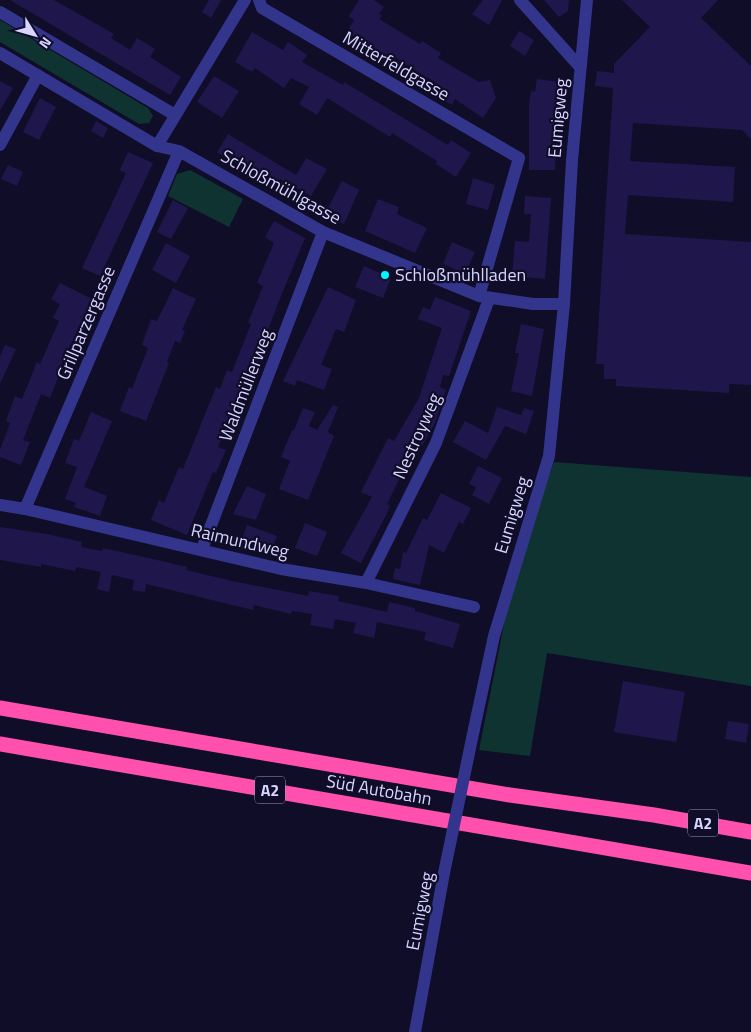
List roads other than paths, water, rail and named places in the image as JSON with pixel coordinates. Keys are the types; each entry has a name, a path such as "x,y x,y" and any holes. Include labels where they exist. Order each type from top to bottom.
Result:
{"highway":[{"name":"Süd Autobahn","path":"0,708 510,795 654,815 751,832"},
{"name":"Süd Autobahn","path":"0,744 751,872"}],"street":[{"path":"157,146 245,0"},
{"name":"Mitterfeldgasse","path":"259,0 262,8 519,158"},
{"path":"520,0 580,67"},
{"name":"Eumigweg","path":"415,1032 444,872 494,636 549,456 564,304 580,67 587,0"},
{"path":"0,12 175,115"},
{"name":"Schloßmühlgasse","path":"0,53 157,146 179,151 323,232 484,297 533,304 564,304"},
{"path":"0,145 38,75"},
{"name":"Grillparzergasse","path":"25,509 179,151"},
{"name":"Nestroyweg","path":"366,583 436,443 484,297 519,158"},
{"name":"Waldmüllerweg","path":"202,549 323,232"},
{"name":"Raimundweg","path":"0,505 25,509 124,534 202,549 282,569 366,583 474,607"}],"place":[{"name":"Schloßmühlladen","path":"385,275"}]}
